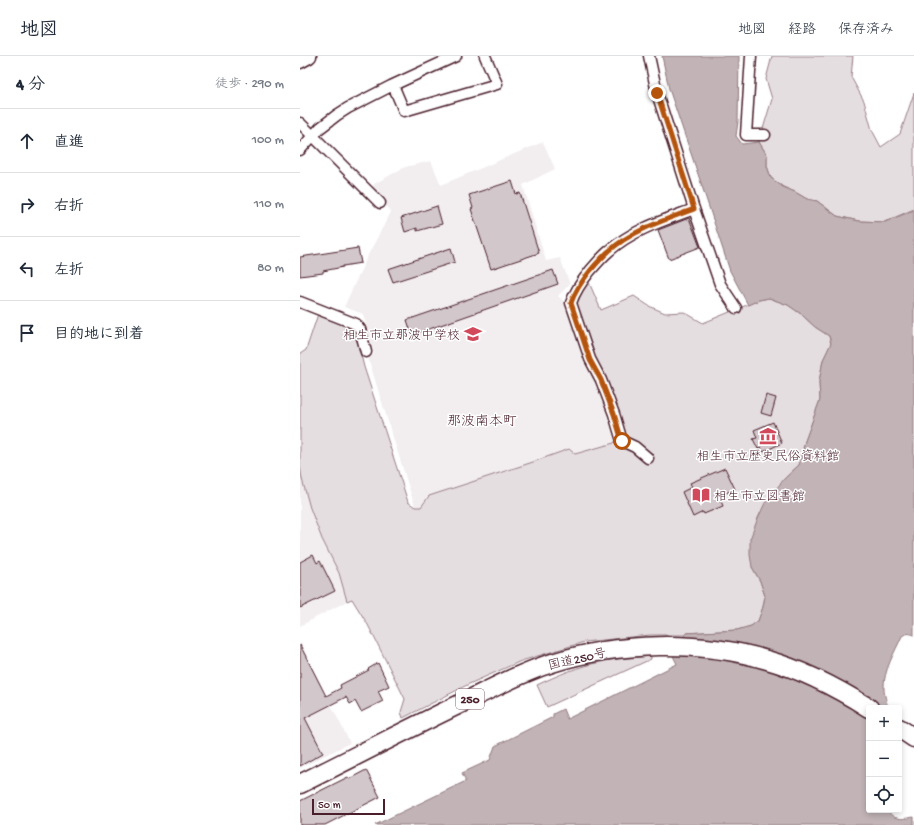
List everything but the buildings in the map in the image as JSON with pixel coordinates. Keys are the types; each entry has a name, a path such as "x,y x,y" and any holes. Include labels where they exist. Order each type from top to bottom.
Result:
{"highway":[{"name":"国道250号","path":"300,784 354,758 452,707 531,670 591,653 610,650 651,646 676,646 720,650 766,659 816,678 866,706"}],"street":[{"path":"300,61 309,56"},
{"path":"300,150 328,121 348,108 393,85 456,56"},
{"path":"393,85 404,111 497,84 485,56"},
{"path":"649,56 657,93 694,209 720,284 736,308"},
{"path":"751,56 746,135 765,135"},
{"path":"300,123 380,203"},
{"path":"648,458 635,447 622,441 614,414 601,380 590,360 571,303 574,293 586,276 608,251 633,234 694,209"},
{"path":"300,302 356,324 360,328 366,352"}],"shaded area":[{"path":"662,56 739,56 738,122 736,136 742,144 759,142 767,155 767,166 771,178 783,187 807,199 817,201 837,216 859,221 885,222 914,210 914,635 905,634 902,636 887,669 884,689 887,705 866,705 866,813 889,813 896,818 914,817 914,825 375,825 466,781 462,773 490,760 495,746 553,717 553,714 563,709 567,719 677,664 673,656 686,633 737,630 751,626 758,621 765,596 760,581 752,567 750,539 765,503 784,479 799,465 805,441 820,400 819,382 823,360 831,343 829,336 815,327 801,314 788,305 769,298 759,300 748,305 730,271 669,89"},
{"path":"772,56 853,56 851,77 864,101 872,130 881,147 900,134 914,93 914,209 884,222 859,221 837,216 817,201 807,199 783,187 771,178 767,166 767,155 759,142 772,99 766,79"},
{"name":"相生市立那波中学校","path":"543,142 555,169 523,185 546,261 560,258 570,284 558,296 566,303 605,396 614,425 614,443 575,454 569,449 429,496 421,507 415,507 368,358 374,354 363,314 344,307 368,255 391,212 372,190 374,184 405,167 431,161 441,185"},
{"path":"588,280 601,310 634,296 649,306 665,313 684,312 703,323 759,300 769,298 788,305 801,314 815,327 829,336 831,344 823,360 819,382 820,400 805,441 799,465 784,479 752,567 760,581 765,596 758,621 751,626 737,630 686,633 685,635 650,635 584,642 521,661 469,684 403,718 401,712 405,699 368,625 352,599 347,601 339,573 322,539 310,508 302,479 300,465 300,354 306,350 318,314 350,328 358,343 364,367 408,502 415,507 421,507 429,496 569,449 575,454 614,443 623,430 592,352 576,304 579,292"},
{"path":"300,465 302,479 322,539 339,573 347,601 300,626"},
{"path":"300,642 350,743 300,768"},
{"path":"651,656 651,659 547,707 537,685 569,671 585,666 614,660"}],"place":[{"name":"相生市立那波中学校","path":"473,334"},
{"name":"相生市立歴史民俗資料館","path":"768,436"},
{"name":"相生市立図書館","path":"701,495"}],"district":[{"name":"那波南本町","path":"482,420"}],"route":[{"path":"622,441 614,414 601,380 590,360 571,303 574,293 586,276 608,251 633,234 694,209 657,93"}]}
